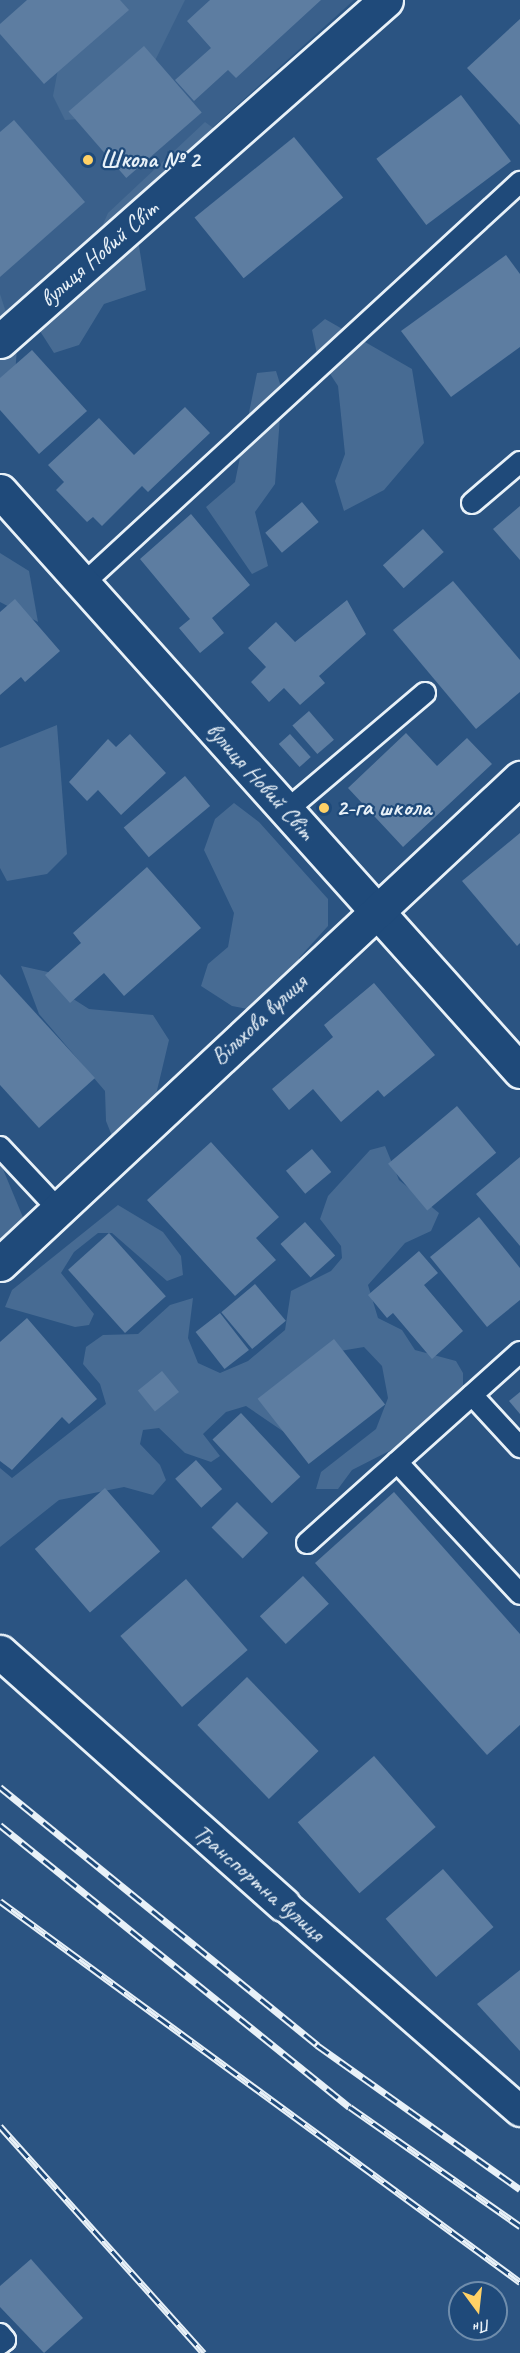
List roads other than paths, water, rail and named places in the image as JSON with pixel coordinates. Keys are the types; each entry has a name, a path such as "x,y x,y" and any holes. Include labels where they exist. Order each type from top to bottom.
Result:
{"street":[{"name":"вулиця Новий Світ","path":"0,341 386,0"},
{"name":"вулиця Новий Світ","path":"0,491 520,1071"},
{"name":"Вільхова вулиця","path":"0,1264 520,778"},
{"name":"Транспортна вулиця","path":"0,1652 520,2111"}],"lane":[{"path":"83,584 520,182"},
{"path":"472,503 520,462"},
{"path":"287,810 425,693"},
{"path":"0,1146 58,1209"},
{"path":"307,1543 520,1352"},
{"path":"472,1395 520,1447"},
{"path":"397,1462 520,1594"},
{"path":"0,2334 5,2340 0,2344"}],"railway":[{"path":"0,1787 317,2045 520,2189"},
{"path":"0,1825 350,2107 520,2226"},
{"path":"0,1901 520,2282"},
{"path":"0,2126 204,2353"}],"place":[{"name":"Школа № 2","path":"88,160"},
{"name":"2-га школа","path":"324,808"}]}
